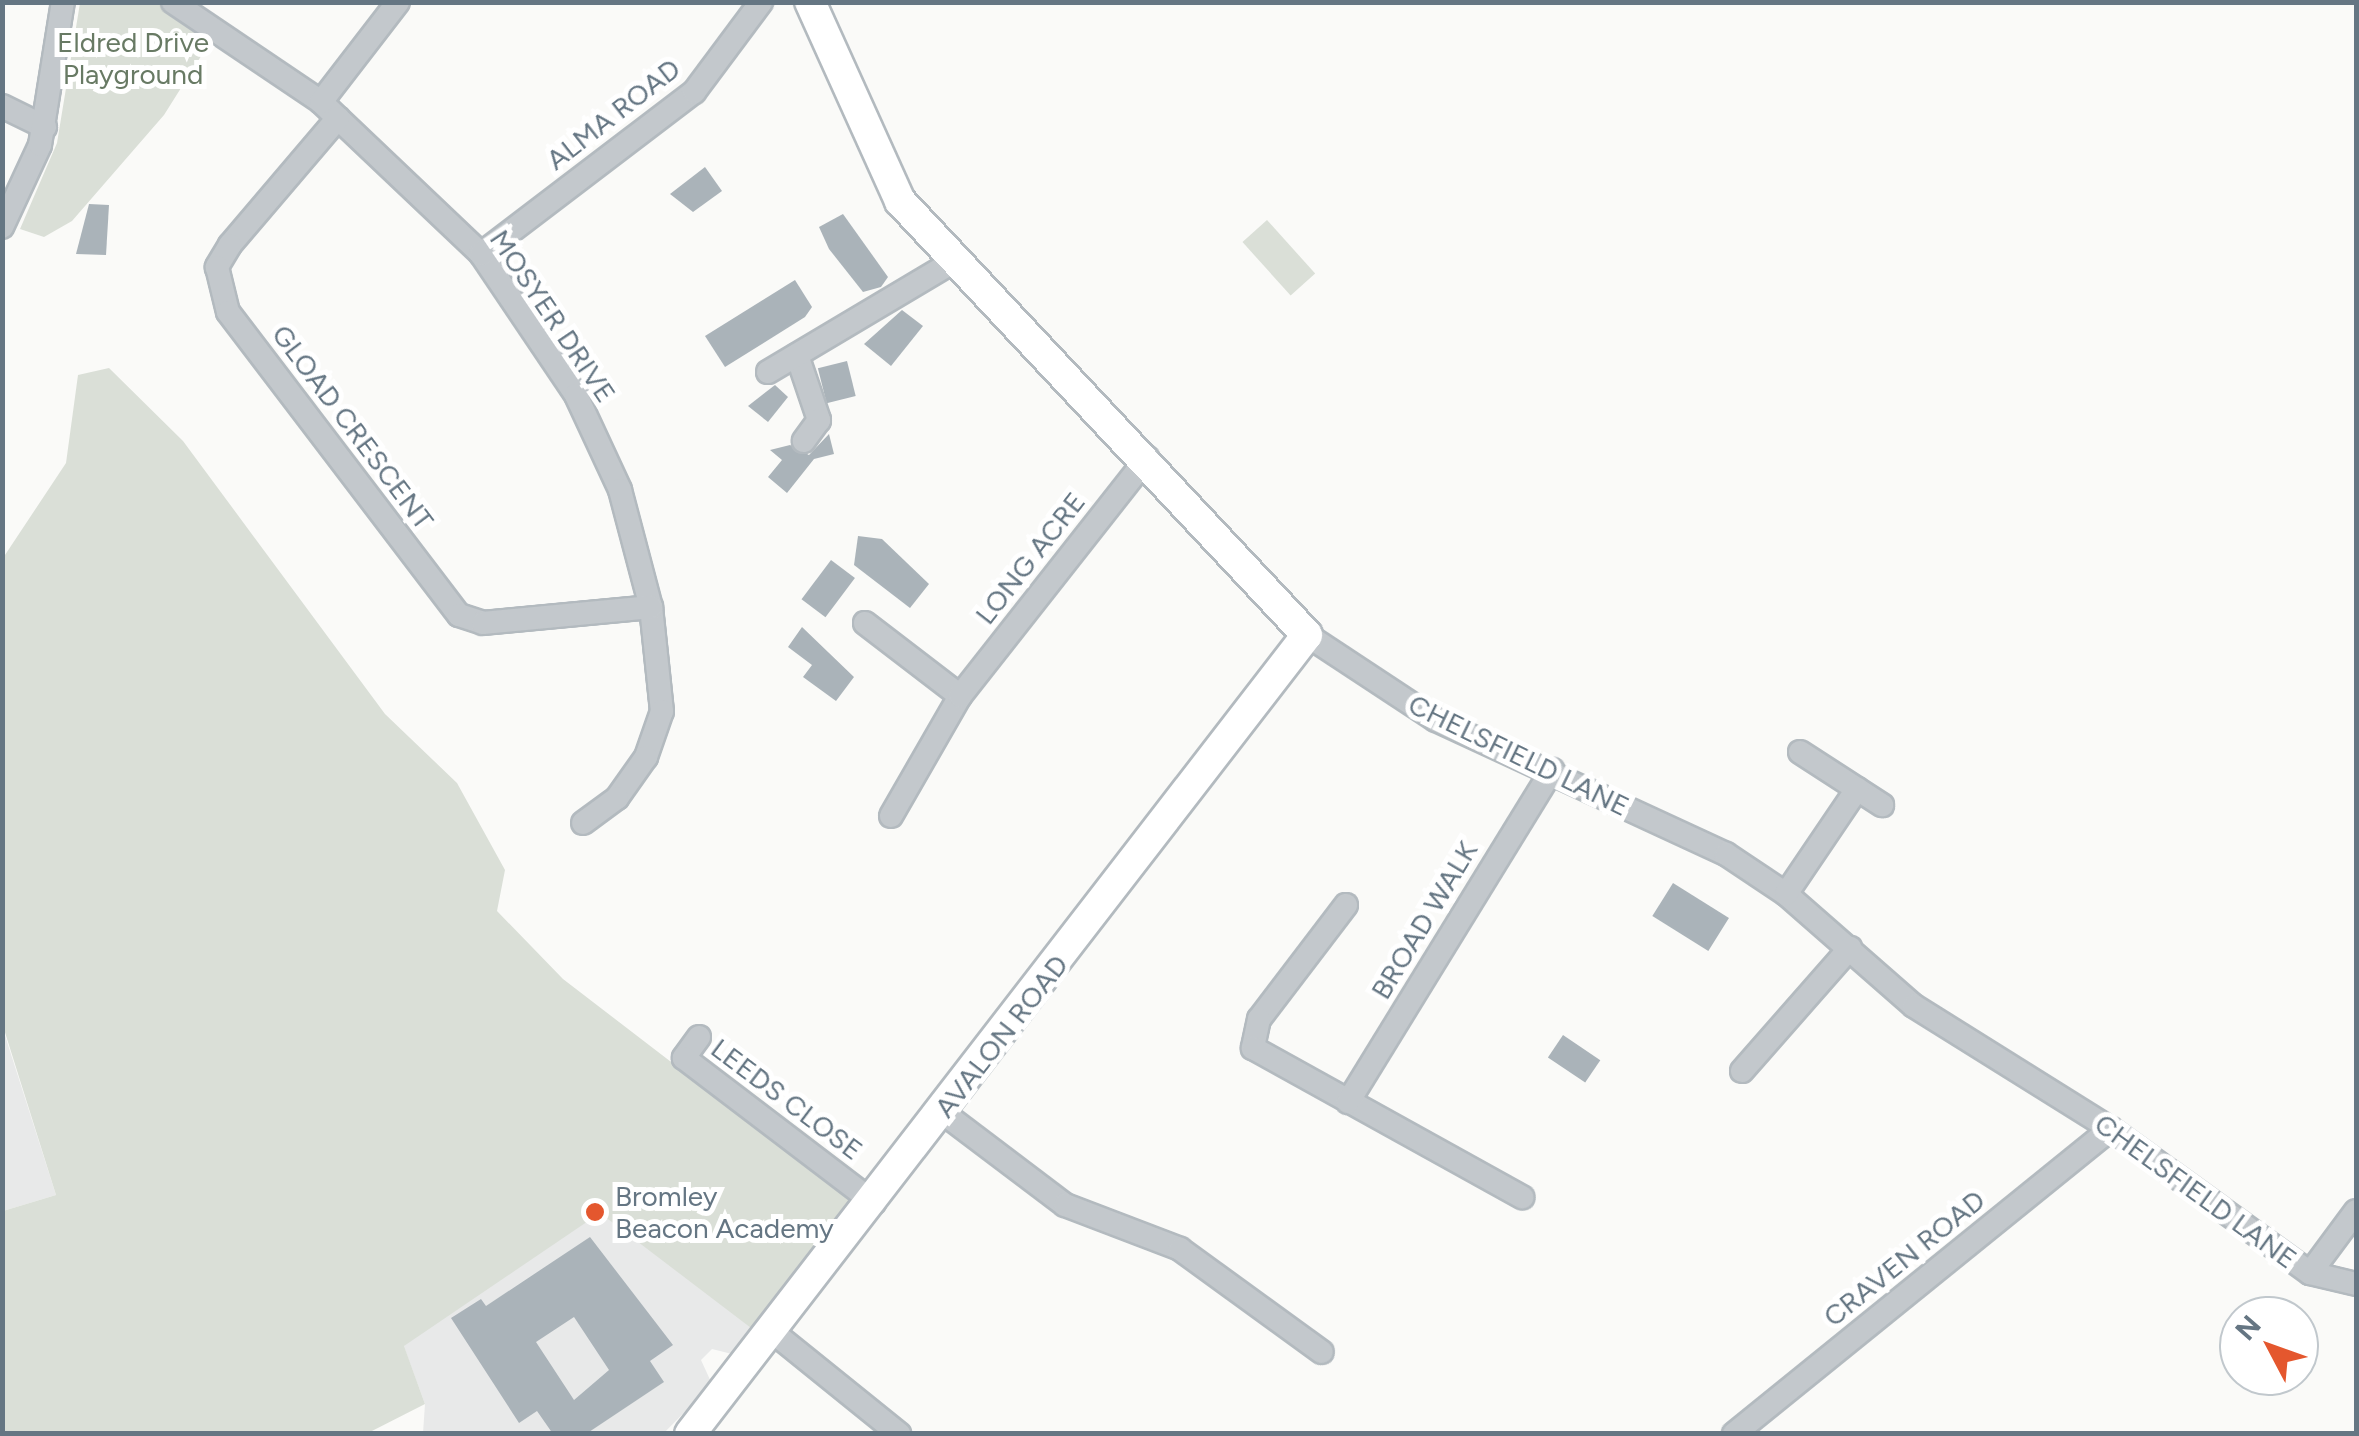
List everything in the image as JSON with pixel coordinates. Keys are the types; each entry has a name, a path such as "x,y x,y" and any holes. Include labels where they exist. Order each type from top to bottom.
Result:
{"street":[{"path":"2,226 45,127 63,2"},
{"name":"GLOAD CRESCENT","path":"398,2 330,110 224,256 217,293 459,615 484,623 651,608"},
{"name":"ALMA ROAD","path":"481,254 694,92 761,2"},
{"name":"CHELSFIELD LANE","path":"810,2 892,186 951,263 1147,458 1308,635 1436,720 1552,770 1786,894 1914,1006 2112,1129 2310,1273 2356,1284"},
{"name":"MOSYER DRIVE","path":"181,4 330,110 481,254 576,394 620,490 651,608 662,711 627,784 582,823"},
{"path":"2,106 45,127"},
{"path":"768,372 951,263"},
{"path":"797,354 819,420 804,441"},
{"name":"LONG ACRE","path":"891,816 960,696 1147,458"},
{"path":"865,623 960,696"},
{"name":"AVALON ROAD","path":"690,1434 774,1334 1308,635"},
{"path":"1800,752 1882,805"},
{"name":"BROAD WALK","path":"1348,1102 1552,770"},
{"path":"1786,894 1857,788"},
{"path":"1346,905 1259,1020 1253,1048 1522,1197"},
{"path":"1742,1071 1850,948"},
{"name":"LEEDS CLOSE","path":"699,1037 684,1058 874,1202"},
{"path":"942,1112 1065,1206 1180,1249 1322,1352"},
{"name":"CRAVEN ROAD","path":"1734,1434 2112,1129"},
{"path":"2310,1273 2356,1211"},
{"path":"774,1334 899,1434"}],"shaded area":[{"path":"2,1026 56,1195 3,1211 2,1211"},
{"name":"Bromley Beacon Academy","path":"470,1048 856,1204 736,1355 712,1349 701,1360 712,1384 663,1434 423,1433 425,1404 404,1347"}],"green space":[{"name":"Eldred Drive Playground","path":"80,3 162,3 215,34 164,115 72,221 44,237 20,229 57,143"},
{"path":"1267,220 1315,274 1291,296 1242,242"},
{"path":"109,368 183,441 385,714 457,783 505,870 497,911 563,979 856,1204 755,1331 600,1213 404,1346 425,1404 368,1433 3,1434 3,1211 56,1195 3,1026 3,558 66,463 78,375"}],"building":[{"path":"705,167 722,191 693,212 670,194"},
{"path":"89,204 109,205 106,255 76,254"},
{"path":"843,214 888,277 881,287 863,292 829,249 819,227"},
{"path":"795,280 812,307 805,317 725,367 705,336"},
{"path":"902,310 923,326 891,366 864,344"},
{"path":"847,361 856,396 827,403 818,368"},
{"path":"775,385 788,397 768,422 748,406"},
{"path":"829,434 834,454 814,459 787,493 768,477 782,460 770,450 790,445 809,455"},
{"path":"858,536 882,539 929,584 910,608 854,565"},
{"path":"831,560 855,578 825,617 802,599"},
{"path":"802,627 854,677 836,701 803,677 812,665 788,647"},
{"path":"1673,883 1729,918 1708,951 1652,916"},
{"path":"1563,1035 1600,1060 1585,1083 1548,1057"},
{"path":"590,1237 673,1345 650,1361 664,1382 586,1434 553,1434 537,1411 519,1423 451,1318 481,1299 486,1306","holes":["574,1317 609,1370 574,1400 536,1342"]}],"place":[{"name":"Bromley Beacon Academy","path":"595,1212"}]}
